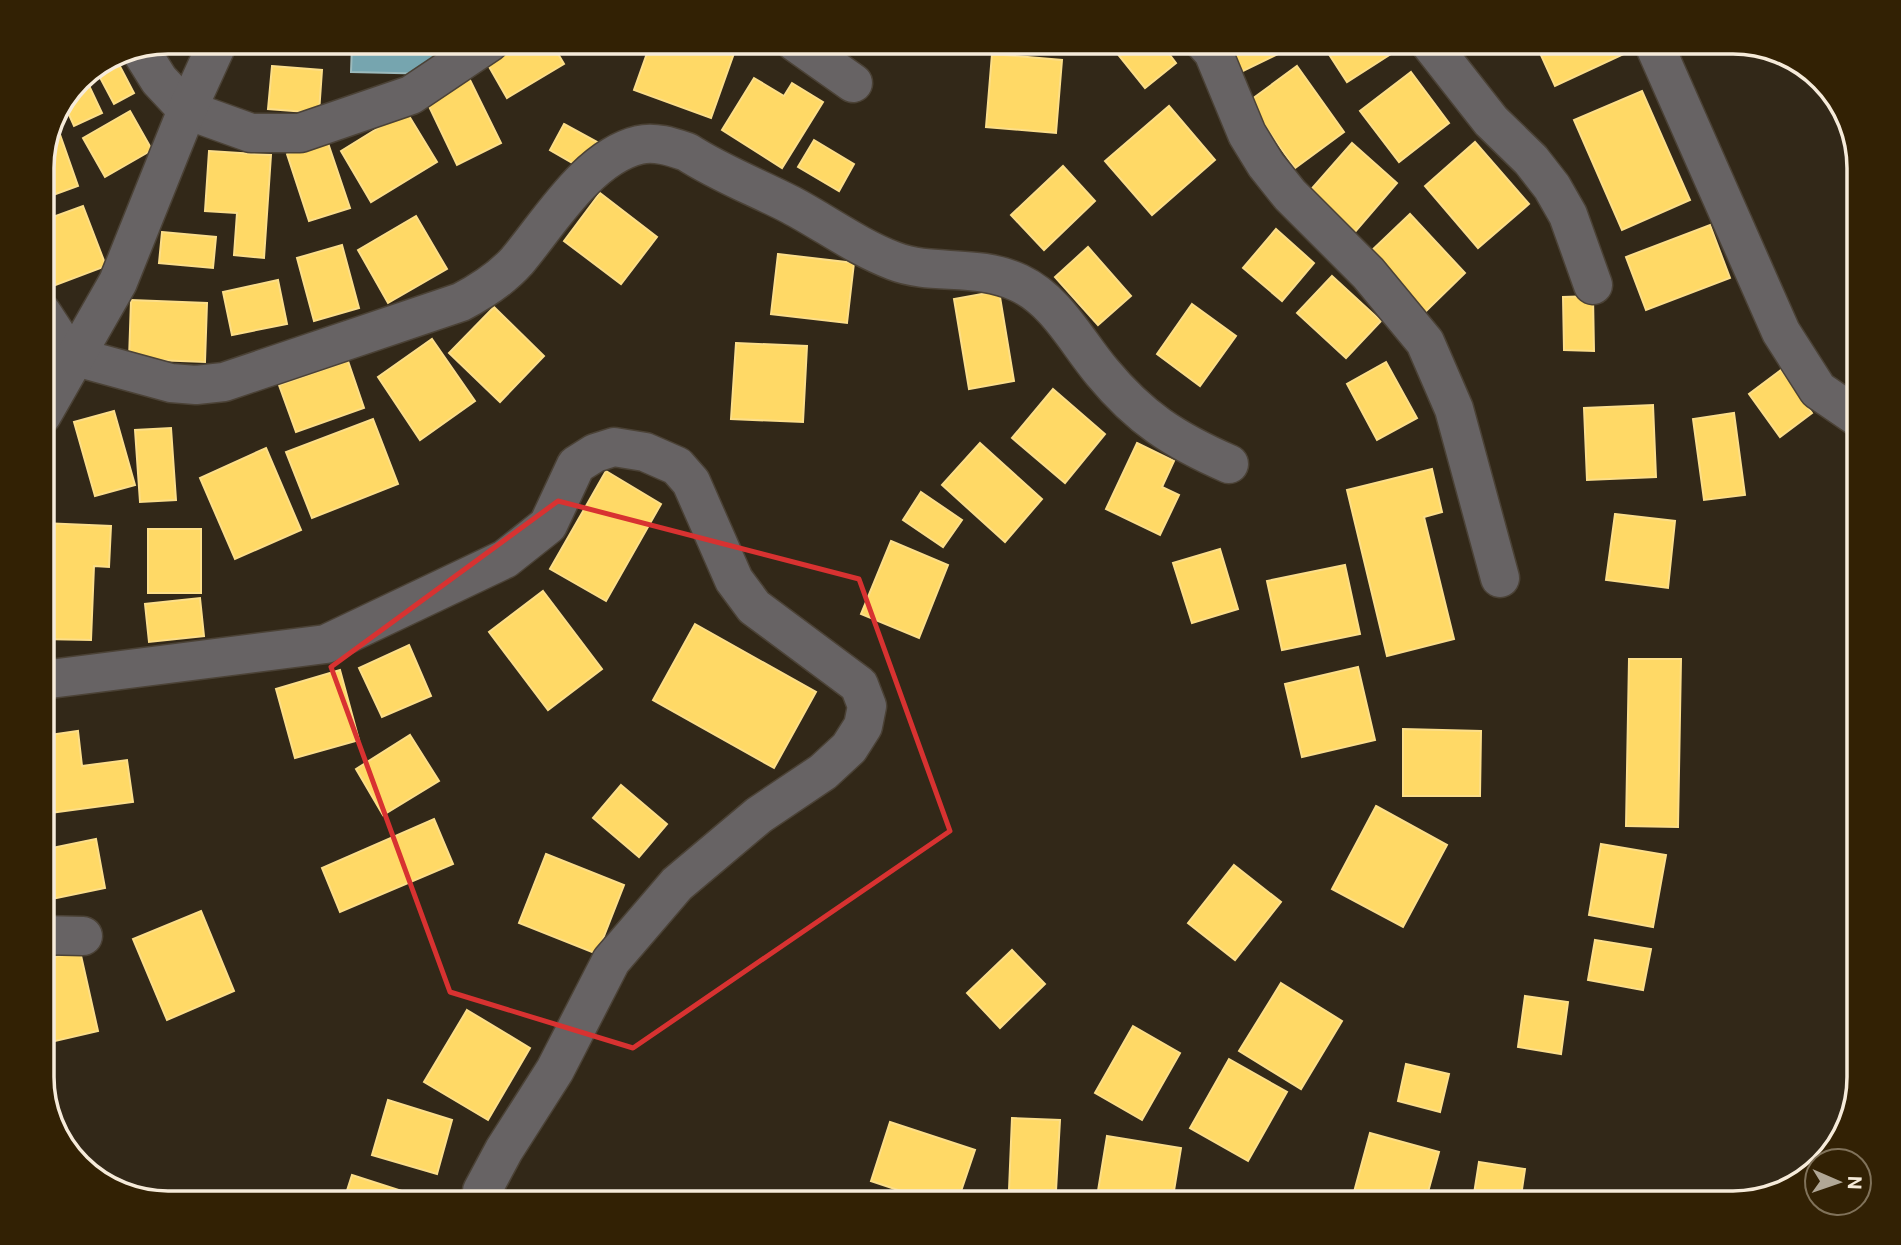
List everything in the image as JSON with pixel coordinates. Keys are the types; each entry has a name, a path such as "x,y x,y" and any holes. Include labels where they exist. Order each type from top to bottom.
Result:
{"street":[{"path":"54,395 118,282 187,110 213,54"},
{"path":"145,57 159,80 187,110 251,132 300,134 411,95 472,54"},
{"path":"812,54 853,83"},
{"path":"1214,54 1234,97 1247,134 1266,165 1290,195 1368,273 1425,342 1454,409 1500,578"},
{"path":"1438,54 1483,112 1531,160 1552,187 1568,215 1592,285"},
{"path":"1658,54 1781,332 1818,390 1847,410"},
{"path":"54,331 76,357 172,383 196,385 224,382 461,302 493,285 516,262 548,220 593,170 614,156 640,145 663,145 687,152 896,262 973,269 1020,283 1038,295 1065,321 1100,370 1131,405 1159,429 1182,443 1229,464"},
{"path":"54,678 326,644 505,559 548,524 576,465 595,453 614,447 645,452 677,466 691,482 734,580 754,607 859,685 867,706 863,726 849,748 824,772 760,815 677,884 611,961 555,1070 482,1191"},
{"path":"54,936 83,936"}],"highlighted area":[{"path":"558,501 859,579 950,831 633,1048 450,992 331,667"}],"building: Homes":[{"path":"502,54 558,54 564,64 507,98 487,63"},
{"path":"647,54 734,54 711,118 634,90"},
{"path":"992,54 1062,60 1056,133 986,127"},
{"path":"1118,54 1169,54 1176,63 1145,88"},
{"path":"1231,54 1278,54 1241,72"},
{"path":"1329,54 1391,54 1347,82"},
{"path":"1540,54 1624,54 1555,86"},
{"path":"119,65 134,93 114,104 100,77"},
{"path":"272,66 322,70 319,113 268,109"},
{"path":"1297,66 1344,132 1295,168 1248,102"},
{"path":"1411,72 1449,123 1399,162 1360,111"},
{"path":"468,76 501,143 457,165 425,98"},
{"path":"754,78 784,96 792,83 823,102 782,168 722,130"},
{"path":"89,86 102,113 74,126 69,114"},
{"path":"1642,91 1690,200 1622,230 1574,120"},
{"path":"1169,106 1215,160 1152,215 1105,161"},
{"path":"130,111 152,150 105,177 83,138"},
{"path":"406,111 437,162 371,202 341,151"},
{"path":"564,124 597,142 583,169 550,150"},
{"path":"60,134 78,186 54,195 54,160"},
{"path":"327,140 350,208 309,221 287,154"},
{"path":"814,140 854,164 839,191 798,167"},
{"path":"1475,142 1529,204 1478,248 1425,186"},
{"path":"1352,143 1397,183 1354,233 1308,193"},
{"path":"209,151 271,155 264,258 234,255 237,213 205,211"},
{"path":"1063,166 1095,201 1044,250 1011,215"},
{"path":"600,193 657,237 621,284 564,241"},
{"path":"83,206 106,266 54,286 54,217"},
{"path":"1410,214 1465,273 1425,312 1368,254"},
{"path":"416,216 447,269 388,303 358,250"},
{"path":"1710,225 1730,278 1646,310 1626,257"},
{"path":"1276,229 1314,263 1282,301 1243,268"},
{"path":"162,232 216,237 213,268 159,263"},
{"path":"342,245 359,308 314,321 297,258"},
{"path":"1088,247 1131,296 1098,325 1055,277"},
{"path":"778,254 854,263 847,323 771,314"},
{"path":"1332,276 1381,321 1346,358 1297,313"},
{"path":"278,280 287,324 232,335 223,292"},
{"path":"999,291 1014,381 969,389 954,299"},
{"path":"1593,296 1594,351 1564,350 1563,297"},
{"path":"131,300 207,303 205,362 129,359"},
{"path":"1192,304 1236,336 1200,386 1157,354"},
{"path":"494,307 544,356 500,402 449,353"},
{"path":"432,339 475,401 420,440 378,377"},
{"path":"736,343 807,346 803,422 731,419"},
{"path":"348,361 364,408 296,432 279,385"},
{"path":"1386,362 1417,418 1377,440 1347,384"},
{"path":"1781,370 1812,413 1780,437 1749,394"},
{"path":"1053,389 1105,434 1065,483 1012,438"},
{"path":"1653,405 1656,477 1587,480 1584,408"},
{"path":"114,411 135,485 95,496 74,422"},
{"path":"1734,413 1745,495 1704,500 1693,419"},
{"path":"373,419 398,484 312,518 286,452"},
{"path":"171,428 176,500 140,502 135,430"},
{"path":"980,443 1042,499 1005,542 942,485"},
{"path":"1137,443 1174,461 1162,487 1179,495 1160,535 1106,509"},
{"path":"266,448 301,530 235,559 200,478"},
{"path":"1432,469 1442,512 1424,517 1454,639 1387,656 1347,490"},
{"path":"606,471 661,504 606,601 550,569"},
{"path":"921,492 962,520 943,547 903,520"},
{"path":"1615,514 1675,521 1668,588 1606,580"},
{"path":"54,524 111,526 109,567 94,566 91,640 54,639"},
{"path":"148,529 201,529 201,593 148,593"},
{"path":"891,541 948,565 919,638 861,614"},
{"path":"1220,549 1238,609 1192,623 1173,563"},
{"path":"1345,565 1360,634 1282,650 1267,581"},
{"path":"543,591 602,669 548,710 489,632"},
{"path":"200,598 204,636 149,642 145,604"},
{"path":"695,624 816,692 774,768 653,700"},
{"path":"409,645 431,696 382,717 359,668"},
{"path":"1629,659 1681,659 1678,827 1626,826"},
{"path":"1358,667 1375,740 1302,757 1285,684"},
{"path":"340,670 359,740 295,758 276,689"},
{"path":"1403,729 1481,731 1480,796 1403,796"},
{"path":"78,731 82,766 127,760 133,802 54,812 54,734"},
{"path":"410,735 439,781 383,815 356,769"},
{"path":"621,785 667,824 639,857 593,818"},
{"path":"1376,806 1447,845 1403,927 1332,889"},
{"path":"434,819 453,864 340,912 322,868"},
{"path":"96,839 105,888 54,899 54,848"},
{"path":"1601,844 1666,855 1653,927 1589,915"},
{"path":"546,854 624,885 597,954 519,923"},
{"path":"1234,865 1281,902 1235,960 1188,923"},
{"path":"201,911 234,991 167,1020 133,939"},
{"path":"1595,940 1651,949 1643,990 1588,980"},
{"path":"1012,950 1045,984 1000,1028 967,993"},
{"path":"80,951 98,1031 54,1041 54,957"},
{"path":"1281,983 1342,1021 1301,1089 1239,1051"},
{"path":"1525,996 1568,1002 1561,1054 1518,1047"},
{"path":"467,1010 530,1048 488,1120 424,1082"},
{"path":"1133,1026 1180,1053 1142,1120 1095,1093"},
{"path":"1229,1059 1287,1092 1248,1161 1190,1128"},
{"path":"1406,1064 1449,1074 1440,1112 1398,1101"},
{"path":"388,1100 452,1120 437,1174 372,1155"},
{"path":"1012,1118 1060,1120 1056,1191 1009,1190"},
{"path":"890,1122 975,1150 961,1191 901,1191 871,1181"},
{"path":"1370,1133 1439,1152 1428,1191 1354,1191"},
{"path":"1107,1136 1181,1148 1174,1191 1098,1191"},
{"path":"1479,1162 1525,1169 1522,1191 1474,1191"},
{"path":"352,1175 402,1191 347,1191"}],"building: Public":[{"path":"352,54 438,54 437,74 351,72"}]}
